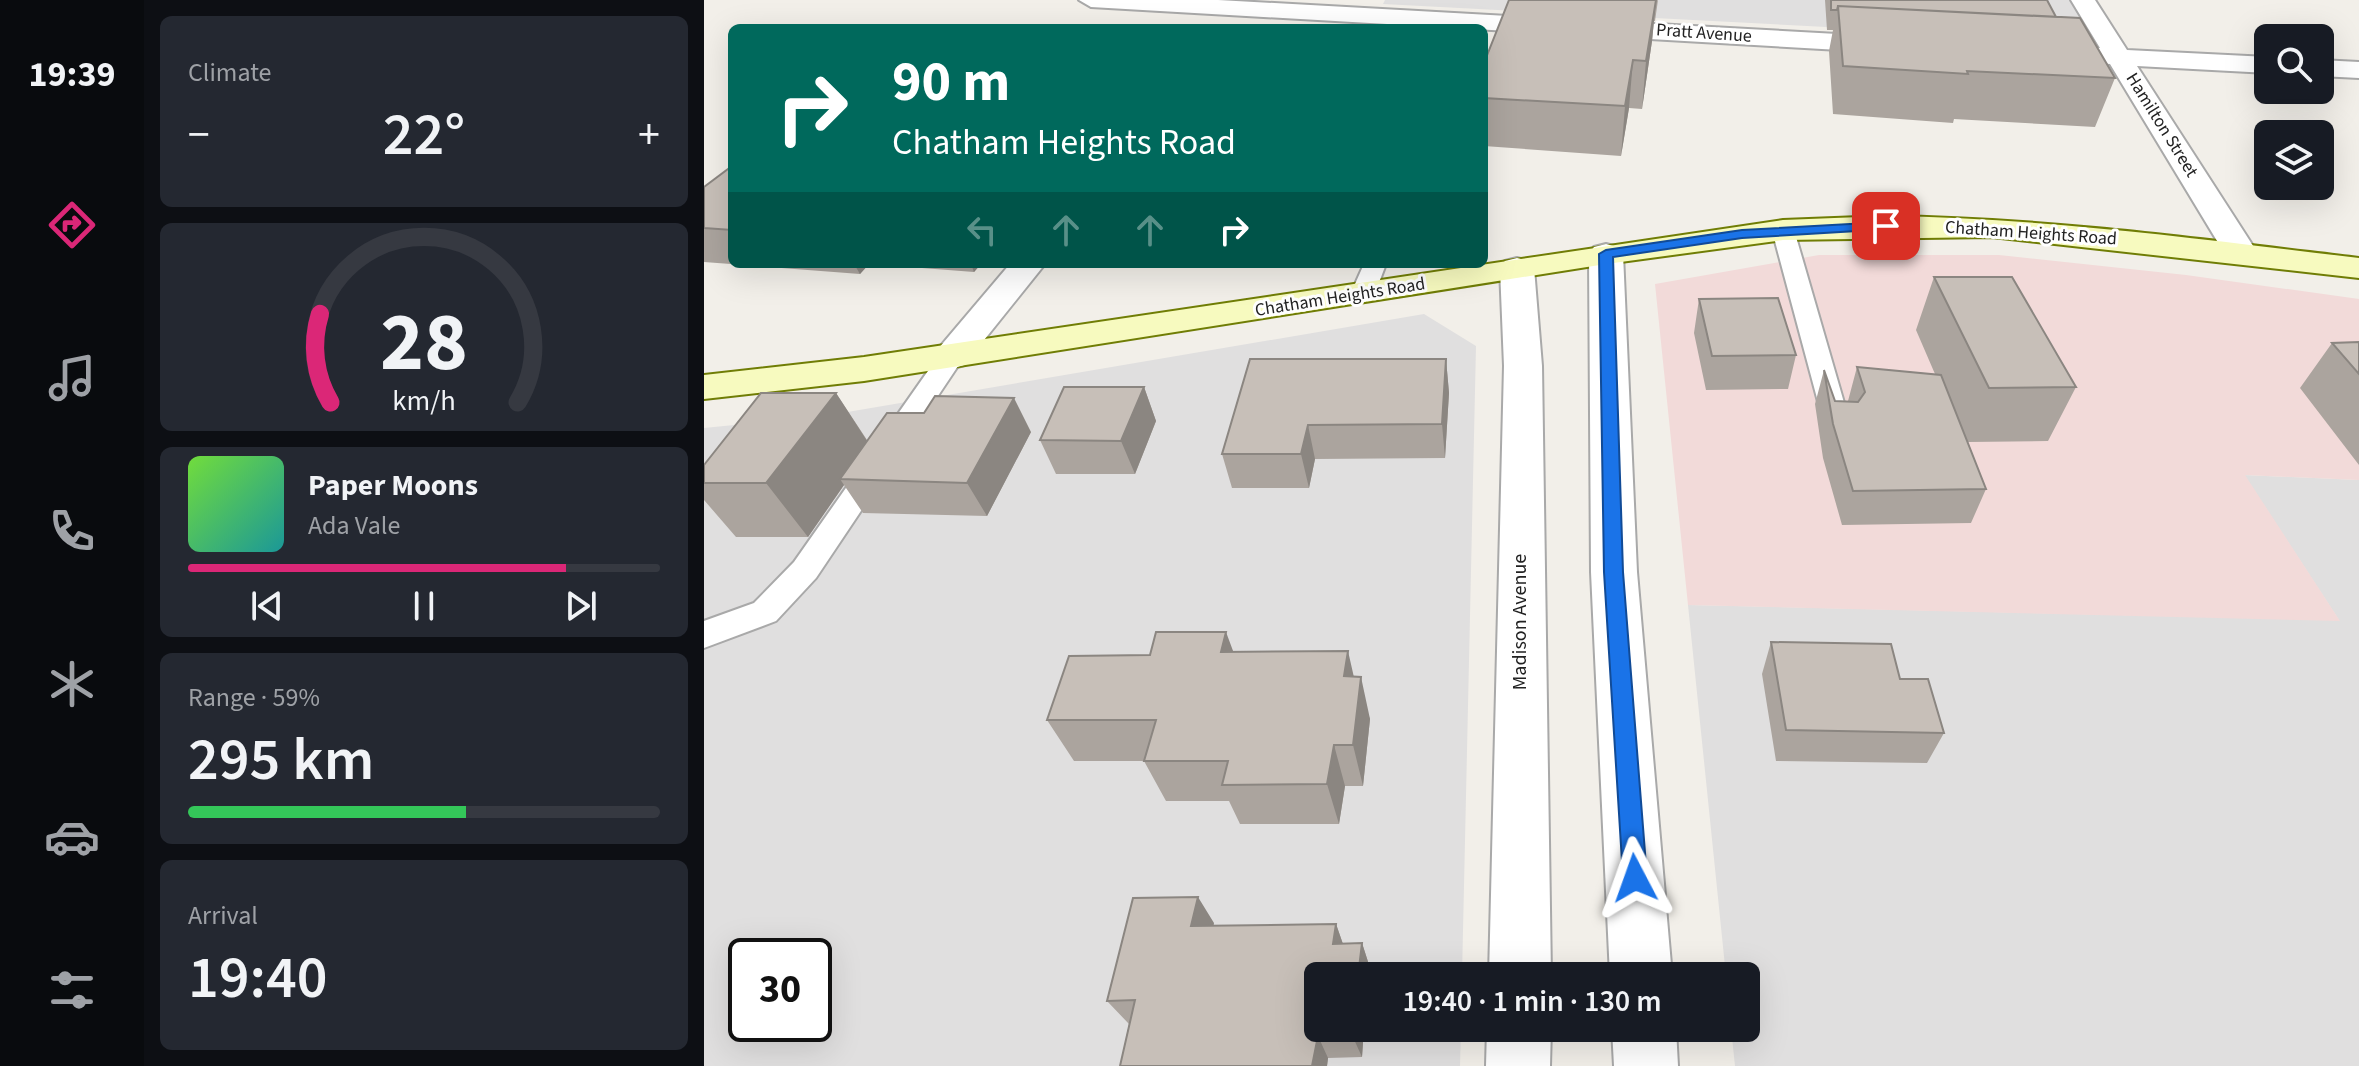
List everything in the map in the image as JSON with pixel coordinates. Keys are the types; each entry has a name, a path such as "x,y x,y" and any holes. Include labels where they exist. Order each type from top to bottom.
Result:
{"main road":[{"name":"Chatham Heights Road","path":"704,387 951,357 1369,279 1517,268 1783,230 1886,226 1992,227 2240,252 2359,268"}],"street":[{"name":"Pratt Avenue","path":"1091,0 1459,24"},
{"name":"Hamilton Street","path":"2083,0 2240,252"},
{"path":"1216,24 1229,7"},
{"name":"Pratt Avenue","path":"1488,26 1911,46"},
{"path":"2016,52 2254,64"},
{"path":"2334,69 2359,70"},
{"path":"1606,254 1614,572 1640,962"},
{"path":"951,357 1025,268"},
{"name":"Madison Avenue","path":"1517,268 1523,366 1520,962"},
{"path":"1518,1066 1519,1042"},
{"path":"1645,1042 1646,1066"}],"lane":[{"path":"1783,230 1838,427"},
{"path":"704,635 765,612 805,570 951,357"}],"shaded area":[{"path":"1385,0 2070,0 2092,35 2079,40 1383,4"},
{"path":"1819,255 1999,255 2186,275 2359,299 2359,480 2245,475 2340,621 1688,605 1655,284"},
{"path":"1424,314 1476,346 1462,962 1304,962 1304,1042 1461,1042 1460,1066 704,1066 704,428 824,416"},
{"path":"2244,475 2359,480 2359,1066 1735,1066 1732,1042 1760,1042 1760,962 1725,962 1688,605 2339,620"}],"building":[{"path":"1509,0 1656,0 1646,61 1633,60 1625,106 1488,98 1488,53"},
{"path":"1831,0 2047,0 2056,17 1838,6 1837,10 1831,10"},
{"path":"1838,6 2080,18 2115,78 1967,71 1968,74 1843,66"},
{"path":"728,169 728,230 704,228 704,187"},
{"path":"1934,277 2012,277 2076,387 1989,388"},
{"path":"1778,298 1796,355 1712,356 1699,299"},
{"path":"2359,342 2359,374 2332,343"},
{"path":"1250,359 1446,359 1442,424 1308,425 1301,454 1222,454"},
{"path":"1857,367 1941,375 1986,489 1853,491 1833,424 1824,370 1835,401 1858,402 1865,392"},
{"path":"1064,387 1144,387 1121,441 1040,440"},
{"path":"761,393 836,393 766,483 704,483 704,465"},
{"path":"935,396 1014,398 967,483 840,479 887,413 924,413"},
{"path":"1156,632 1226,632 1221,652 1348,651 1344,676 1361,677 1353,745 1334,745 1327,784 1222,785 1228,761 1144,761 1156,720 1047,720 1069,656 1150,655"},
{"path":"1771,642 1891,644 1900,679 1928,679 1944,733 1786,730"},
{"path":"1198,897 1191,926 1336,924 1333,944 1362,943 1360,962 1304,962 1304,1042 1317,1042 1312,1066 1120,1066 1135,1000 1107,1001 1133,898"}],"route":[{"path":"1635,878 1614,572 1606,254 1742,234 1886,226"}]}
